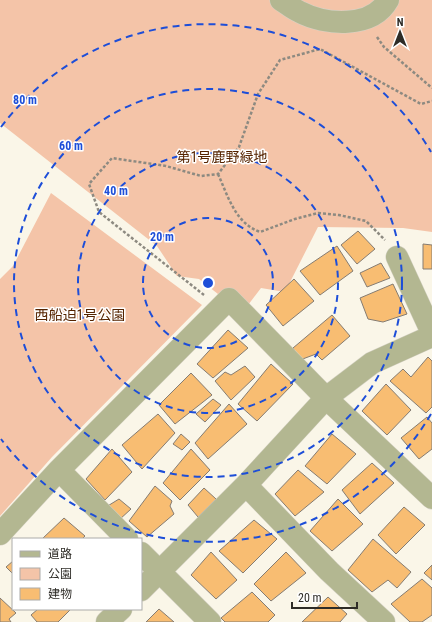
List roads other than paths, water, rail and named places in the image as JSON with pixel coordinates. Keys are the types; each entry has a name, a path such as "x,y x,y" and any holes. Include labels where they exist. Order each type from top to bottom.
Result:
{"street":[{"path":"281,0 300,12 329,21 362,20 384,6 388,0"},
{"path":"397,257 432,333"},
{"path":"0,534 59,470 229,299 326,398 432,498"},
{"path":"142,589 160,573 246,485 326,398 372,363 432,336"},
{"path":"59,470 126,538"},
{"path":"246,485 329,571 384,622"},
{"path":"142,554 210,622"},
{"path":"107,622 120,610"}],"park label":[{"name":"第1号鹿野緑地","path":"222,157"},
{"name":"西船迫1号公園","path":"80,315"}]}
